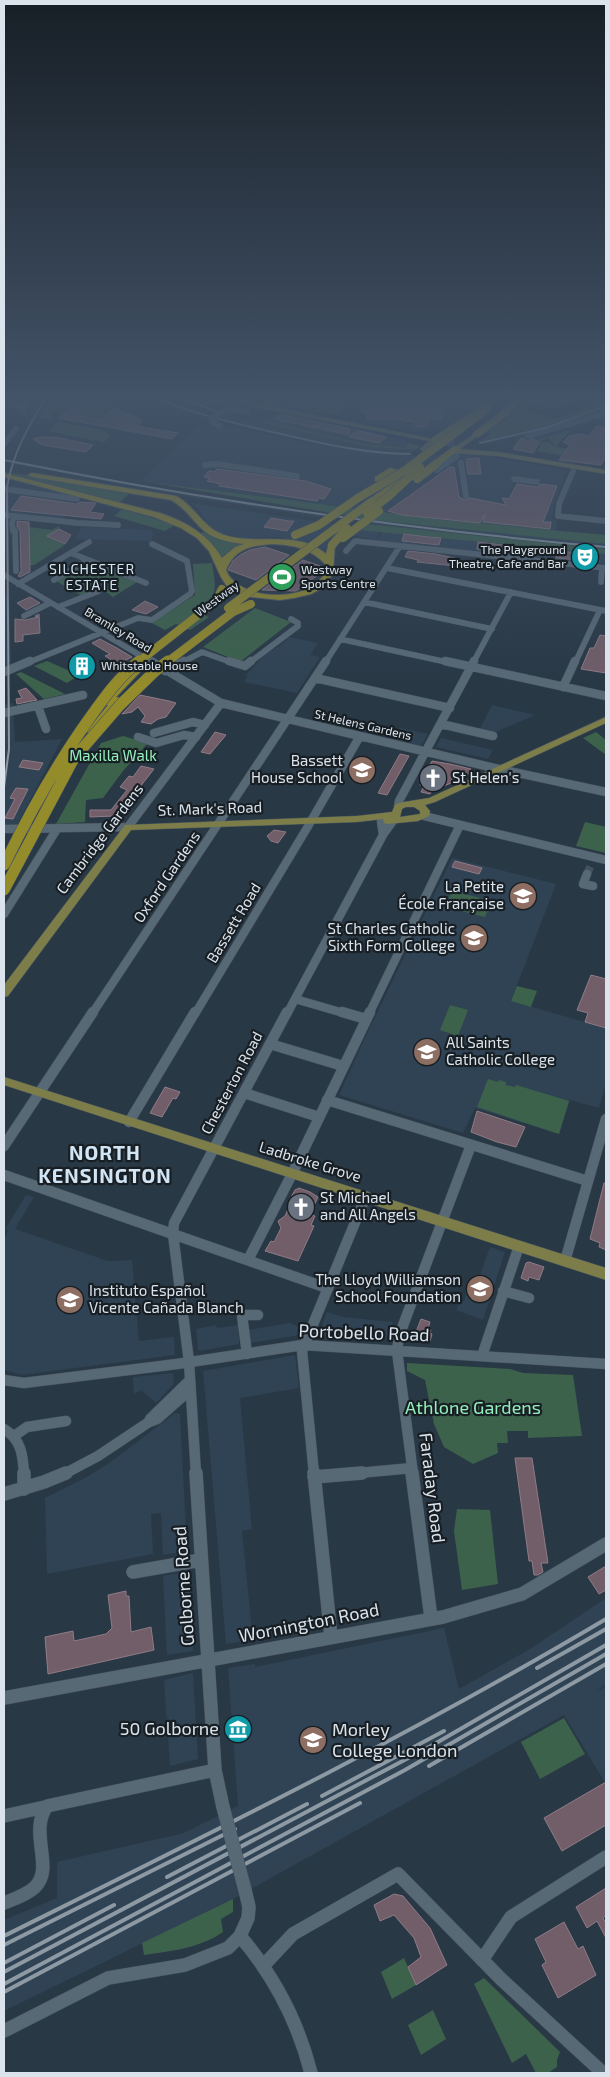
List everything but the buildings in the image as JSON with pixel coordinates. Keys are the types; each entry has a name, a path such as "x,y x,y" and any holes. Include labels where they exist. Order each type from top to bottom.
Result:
{"highway":[{"path":"67,492 158,515 179,523 198,534 212,548 228,582 245,592 259,596 282,598"},
{"path":"141,492 179,500 188,506 204,526 212,532 229,539 257,542 292,542 308,546 324,555 330,564"},
{"path":"296,535 357,492"},
{"path":"270,541 296,535 319,525 368,492"},
{"name":"Westway","path":"4,865 26,820 61,758 107,701 135,672 159,651 376,492"},
{"name":"Westway","path":"4,890 74,758 112,704 141,675 166,654 387,492"},
{"path":"74,758 127,698 154,672 194,640 241,607 306,592 321,584 330,574 330,550 332,544 343,531 393,492"},
{"path":"332,544 360,526 404,492"},
{"path":"61,758 113,685 129,668 217,599 222,589 224,560 232,552 257,542"}],"main road":[{"path":"407,810 606,720"},
{"name":"St. Mark's Road","path":"128,827 357,819 381,821 407,810"},
{"name":"St. Mark's Road","path":"357,819 407,810"},
{"name":"Cambridge Gardens","path":"4,993 128,827"},
{"name":"Ladbroke Grove","path":"4,1081 606,1274"}],"street":[{"path":"25,492 77,499"},
{"path":"465,492 466,496"},
{"path":"564,492 557,515 564,518 606,521"},
{"path":"4,515 78,523 118,525"},
{"path":"14,516 12,523 13,531 15,531 16,572"},
{"path":"18,584 89,542"},
{"path":"346,551 355,542 604,568 601,582"},
{"path":"4,672 138,618 152,620 190,594 192,591 187,561 152,544"},
{"name":"Oxford Gardens","path":"4,1146 219,824 400,546"},
{"path":"71,553 146,583"},
{"path":"54,580 88,560"},
{"path":"387,568 603,611 563,687"},
{"name":"Bramley Road","path":"4,576 221,703"},
{"path":"58,607 99,591"},
{"name":"Chesterton Road","path":"188,1362 173,1234 174,1223 382,835 407,810 426,752 511,592"},
{"path":"364,602 492,628"},
{"path":"24,616 50,603"},
{"path":"165,670 202,652 238,666 244,666 298,626 298,623 291,619"},
{"path":"340,639 606,696"},
{"path":"315,678 450,708"},
{"path":"4,714 83,695"},
{"name":"St Helens Gardens","path":"221,703 426,752 606,792"},
{"name":"Cambridge Gardens","path":"128,827 221,703"},
{"path":"38,706 46,729"},
{"path":"154,733 192,722 205,725"},
{"path":"442,724 493,736"},
{"path":"138,737 156,743 184,735 196,737"},
{"name":"Bassett Road","path":"130,1122 360,736"},
{"path":"407,810 593,861 606,860"},
{"path":"381,821 382,835"},
{"path":"248,1260 292,1174 460,825"},
{"name":"St. Mark's Road","path":"4,829 128,827"},
{"path":"4,914 57,828"},
{"path":"587,874 583,884 593,886"},
{"path":"295,999 366,1019"},
{"path":"270,1044 343,1066"},
{"path":"244,1093 319,1117"},
{"path":"327,1100 588,1181"},
{"path":"565,1261 606,1120"},
{"name":"Faraday Road","path":"430,1618 397,1350 399,1336 471,1144"},
{"path":"4,1175 328,1288"},
{"path":"331,1637 302,1350 366,1196"},
{"path":"482,1356 519,1246"},
{"path":"504,1291 529,1298"},
{"path":"247,1354 242,1315 258,1315"},
{"name":"Portobello Road","path":"4,1380 24,1384 303,1345 606,1364"},
{"name":"Golborne Road","path":"188,1362 215,1770 223,1807"},
{"path":"4,1494 55,1479 89,1462 149,1422 157,1419 190,1385"},
{"path":"14,1436 27,1426 66,1421"},
{"path":"4,1429 14,1436 22,1451 24,1489"},
{"path":"314,1477 412,1468"},
{"name":"Wornington Road","path":"4,1698 443,1617 522,1594 606,1544"},
{"path":"133,1572 201,1560"},
{"path":"4,1816 44,1810 215,1770"},
{"path":"4,2031 108,1978 186,1964 228,1948 240,1936 248,1918 249,1907 223,1807"},
{"path":"4,1903 34,1890 39,1885 43,1876 38,1821 44,1810"},
{"path":"482,1960 511,1917 606,1857"},
{"path":"264,1965 293,1934 398,1874 482,1960 603,2073"},
{"path":"240,1936 264,1965 291,2014 311,2073"}],"shaded area":[{"path":"4,492 61,492 78,496 64,519 4,512"},
{"path":"161,492 181,492 324,513 319,517"},
{"path":"226,492 559,492 552,519 557,520 556,531 444,520"},
{"path":"191,503 380,531 376,540 349,535 341,540 335,549 324,550 279,537 244,538 220,533 209,525 198,509"},
{"path":"372,519 606,544 606,549 367,524"},
{"path":"82,527 150,530 154,533 151,541 75,539"},
{"path":"382,531 606,554 606,564 377,542"},
{"path":"9,593 11,664 4,667 4,594"},
{"path":"289,637 318,643 310,655 320,657 297,693 244,682 248,676 246,675 265,654 281,645"},
{"path":"13,703 15,742 62,739 17,825 4,826 4,704"},
{"path":"492,705 535,715 498,731 496,735 479,731"},
{"path":"400,728 428,734 421,746 394,739"},
{"path":"441,738 493,750 488,759 436,747"},
{"path":"452,858 556,884 511,1001 606,1028 606,1084 599,1108 570,1100 559,1134 475,1108 463,1133 339,1095"},
{"name":"Instituto Español Vicente Cañada Blanch","path":"26,1195 34,1197 15,1229 108,1261 132,1260 139,1341 174,1337 175,1355 22,1375 4,1370 4,1241 8,1231 6,1228"},
{"name":"The Lloyd Williamson School Foundation","path":"490,1247 505,1252 483,1320 456,1310 459,1303 464,1301 472,1277 479,1278"},
{"path":"327,1312 343,1317 393,1322 386,1338 383,1340 322,1336 319,1334"},
{"path":"289,1323 303,1328 299,1335 251,1343 248,1330"},
{"path":"216,1325 217,1328 238,1325 239,1344 200,1351 198,1349 196,1329"},
{"path":"295,1355 299,1388 240,1398 252,1529 242,1531 253,1640 226,1644 203,1371"},
{"path":"173,1373 174,1384 156,1403 141,1390 134,1394 133,1377"},
{"path":"175,1413 180,1414 187,1551 163,1555 161,1513 151,1514 153,1554 47,1574 45,1498 108,1464"},
{"path":"189,1571 193,1651 167,1655 163,1576"},
{"path":"606,1598 606,1684 596,1692 606,1686 606,1784 564,1715 231,1900 4,2011 4,1920 57,1898 57,1862 184,1833 238,1806 228,1668 255,1664 255,1667 444,1628 459,1689 530,1649"},
{"path":"193,1673 198,1759 170,1766 164,1680"}],"green space":[{"path":"75,492 131,492 119,503"},
{"path":"206,492 226,492 444,520 606,535 606,544 373,520"},
{"path":"122,509 175,525 165,531 114,516"},
{"path":"367,524 606,549 606,554 359,530"},
{"path":"59,526 59,529 47,536 65,545 34,565 30,565 28,527 52,530"},
{"path":"205,532 213,536 243,543 220,556 213,544 200,533"},
{"path":"87,562 137,582 113,597 102,589 82,596 56,581"},
{"path":"212,563 214,591 209,601 196,612 209,617 190,630 176,624 165,630 152,623 195,595 193,564"},
{"name":"Westway Sports Centre","path":"255,608 291,622 240,662 203,647"},
{"path":"47,661 79,675 67,683 34,666"},
{"path":"21,672 65,694 44,699 16,674"},
{"path":"596,732 606,740 606,755 583,738"},
{"name":"Maxilla Walk","path":"123,736 148,743 123,771 103,798 86,800 85,822 56,824 101,743"},
{"path":"585,822 606,827 606,853 576,846"},
{"path":"452,891 492,901 485,917 445,907"},
{"path":"517,986 537,991 531,1007 511,1001"},
{"path":"450,1005 468,1010 458,1036 440,1030"},
{"path":"488,1079 498,1082 499,1080 506,1082 506,1085 515,1087 516,1085 569,1101 559,1134 477,1107"},
{"name":"Athlone Gardens","path":"407,1363 510,1369 523,1373 573,1375 582,1436 528,1438 528,1431 507,1431 508,1443 497,1443 498,1453 473,1464 444,1447 434,1424 425,1380 407,1371"},
{"path":"457,1509 490,1510 498,1584 462,1590 454,1531"},
{"path":"564,1718 585,1754 540,1779 521,1742"},
{"path":"233,1899 233,1912 221,1919 223,1932 195,1945 144,1955 142,1943"},
{"path":"404,1958 416,1985 392,1999 381,1972"},
{"path":"484,1978 560,2052 557,2067 548,2073 536,2073 526,2054 512,2063 474,1984"},
{"path":"433,2010 446,2039 421,2055 408,2025"}],"tunnel":[{"path":"587,874 591,865"}],"railway":[{"path":"4,787 9,749 7,492"},
{"path":"179,492 379,522 606,547"},
{"path":"4,1936 383,1744 606,1619"},
{"path":"537,1668 606,1629"},
{"path":"4,1972 431,1746 606,1645"},
{"path":"4,1984 405,1770 606,1654"},
{"path":"429,1766 606,1664"},
{"path":"322,1796 444,1731"},
{"path":"4,1992 360,1803"},
{"path":"167,1877 307,1804"},
{"path":"4,1945 235,1829"},
{"path":"4,1963 114,1905"}],"place":[{"name":"The Playground Theatre, Cafe and Bar","path":"585,557"},
{"name":"Westway Sports Centre","path":"282,577"},
{"name":"Whitstable House","path":"82,666"},
{"name":"Bassett House School","path":"362,770"},
{"name":"St Helen's","path":"433,778"},
{"name":"La Petite École Française","path":"523,896"},
{"name":"St Charles Catholic Sixth Form College","path":"474,938"},
{"name":"All Saints Catholic College","path":"427,1052"},
{"name":"St Michael and All Angels","path":"301,1207"},
{"name":"The Lloyd Williamson School Foundation","path":"480,1289"},
{"name":"Instituto Español Vicente Cañada Blanch","path":"70,1300"},
{"name":"50 Golborne","path":"238,1729"},
{"name":"Morley College London","path":"313,1740"}],"district":[{"name":"SILCHESTER ESTATE","path":"92,578"},
{"name":"NORTH KENSINGTON","path":"105,1164"}]}
